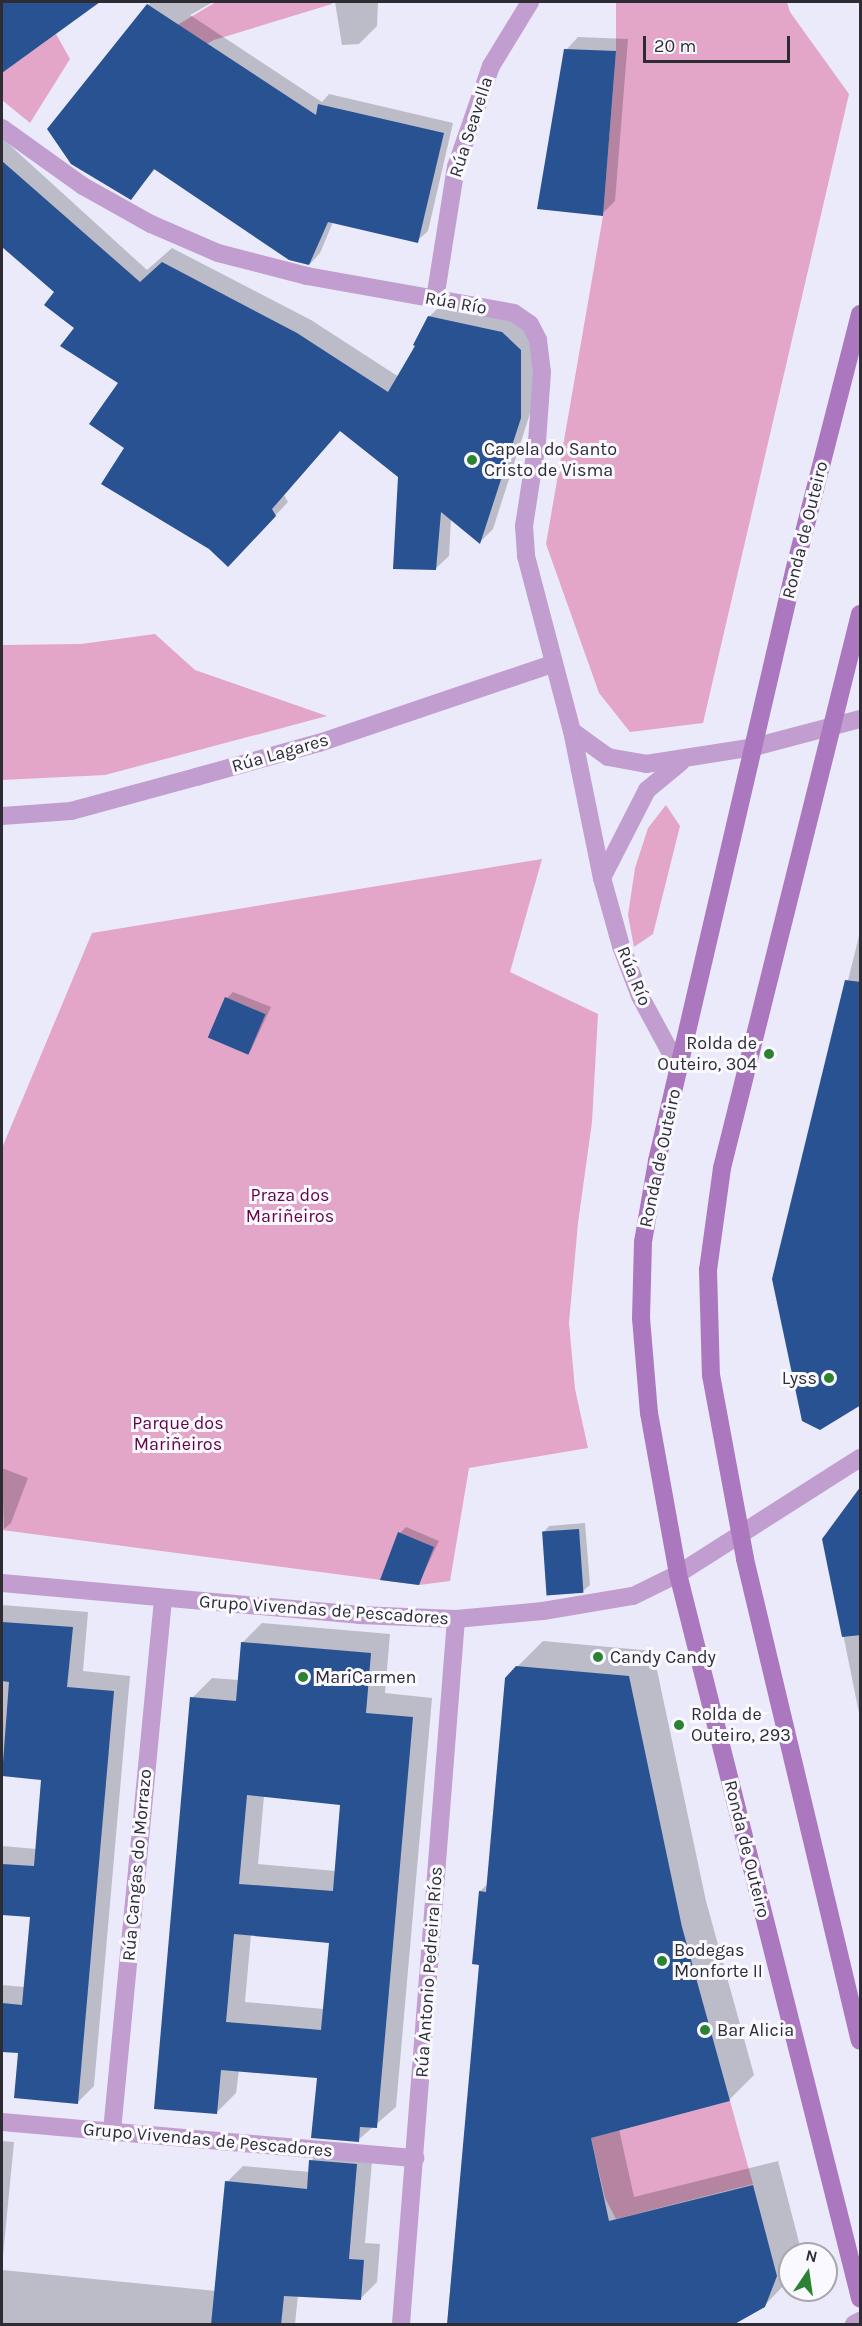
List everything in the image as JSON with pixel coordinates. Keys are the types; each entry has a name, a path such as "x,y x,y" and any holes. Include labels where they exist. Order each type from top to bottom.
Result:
{"main road":[{"name":"Ronda de Outeiro","path":"861,314 796,562 679,1068 643,1242 641,1318 649,1413 678,1574 861,2298"},
{"path":"861,614 722,1168 708,1270 711,1375 762,1639 861,2040"}],"street":[{"name":"Rúa Seavella","path":"435,299 456,167 491,66 530,2"},
{"name":"Rúa Río","path":"2,128 83,186 151,224 218,253 307,276 514,313 530,324 538,340 542,372 537,442 524,526 526,556 572,731 602,878 640,996 679,1068"},
{"name":"Rúa Lagares","path":"2,816 70,811 196,777 319,743 553,664"},
{"path":"572,731 608,757 626,763 682,761 754,747 861,719"},
{"path":"602,878 647,790 682,761"},
{"path":"678,1574 742,1531 861,1458"},
{"name":"Grupo Vivendas de Pescadores","path":"2,1583 163,1599 456,1619 543,1611 633,1596 678,1574"},
{"name":"Rúa Cangas do Morrazo","path":"112,2132 163,1599"},
{"name":"Rúa Antonio Pedreira Ríos","path":"401,2325 456,1619"},
{"name":"Grupo Vivendas de Pescadores","path":"2,2122 415,2158"},
{"path":"854,2325 861,2321"}],"green space":[{"path":"216,2 331,2 332,4 214,40 191,52 174,27"},
{"path":"616,2 787,2 790,12 849,94 703,723 630,732 599,693 546,544 603,216 616,51"},
{"path":"56,34 70,59 30,123 2,100 2,64 6,70"},
{"path":"155,634 195,670 327,716 105,775 2,780 2,645 81,644"},
{"path":"666,805 680,826 653,934 634,947 628,915 635,868 648,828"},
{"name":"Praza dos Mariñeiros","path":"542,859 510,972 598,1014 592,1122 578,1223 569,1323 575,1389 588,1448 469,1468 450,1581 419,1585 2,1530 2,1148 92,933"},
{"path":"730,2101 753,2184 616,2219 605,2198 591,2138"}],"building":[{"path":"2,2 100,2 2,73"},
{"path":"147,4 316,115 318,104 444,133 418,243 328,222 309,265 289,260 154,169 131,200 71,164 47,129"},
{"path":"564,49 616,51 603,216 537,209"},
{"path":"2,161 140,282 162,262 297,333 388,392 415,346 413,345 428,316 502,332 521,350 521,418 480,544 441,512 436,570 393,569 398,477 340,431 272,509 276,516 228,567 209,549 101,484 124,448 89,424 118,383 60,346 74,328 44,305 54,292 2,247"},
{"path":"845,980 861,982 861,1405 820,1430 802,1421 772,1279"},
{"path":"225,997 266,1014 248,1055 208,1038"},
{"path":"861,1486 861,1635 842,1637 822,1539"},
{"path":"579,1529 583,1593 547,1595 542,1532"},
{"path":"398,1532 434,1547 419,1585 380,1580"},
{"path":"2,1622 73,1627 67,1687 114,1691 78,2104 14,2098 18,2053 2,2052 2,2003 22,2005 30,1917 2,1915 2,1864 34,1866 41,1780 2,1776 9,1682 2,1681"},
{"path":"241,1642 371,1653 366,1713 413,1717 377,2128 360,2127 359,2142 311,2138 317,2078 221,2070 217,2114 154,2109 190,1697 236,1701","holes":["247,1795 340,1805 333,1891 239,1884","234,1934 329,1943 321,2030 226,2022"]},
{"path":"516,1666 629,1676 682,1927 730,2101 591,2138 609,2221 753,2185 777,2276 765,2307 733,2325 447,2325 479,1965 472,1964 479,1891 486,1892 505,1678"},
{"path":"309,2160 357,2164 349,2259 364,2260 361,2300 284,2296 281,2325 211,2325 225,2181 307,2189"}],"place":[{"name":"Capela do Santo Cristo de Visma","path":"472,460"},
{"name":"Rolda de Outeiro, 304","path":"769,1054"},
{"name":"Lyss","path":"829,1378"},
{"name":"Candy Candy","path":"598,1657"},
{"name":"MariCarmen","path":"303,1677"},
{"name":"Rolda de Outeiro, 293","path":"679,1725"},
{"name":"Bodegas Monforte II","path":"662,1961"},
{"name":"Bar Alicia","path":"705,2030"}],"park label":[{"name":"Parque dos Mariñeiros","path":"178,1434"}]}
